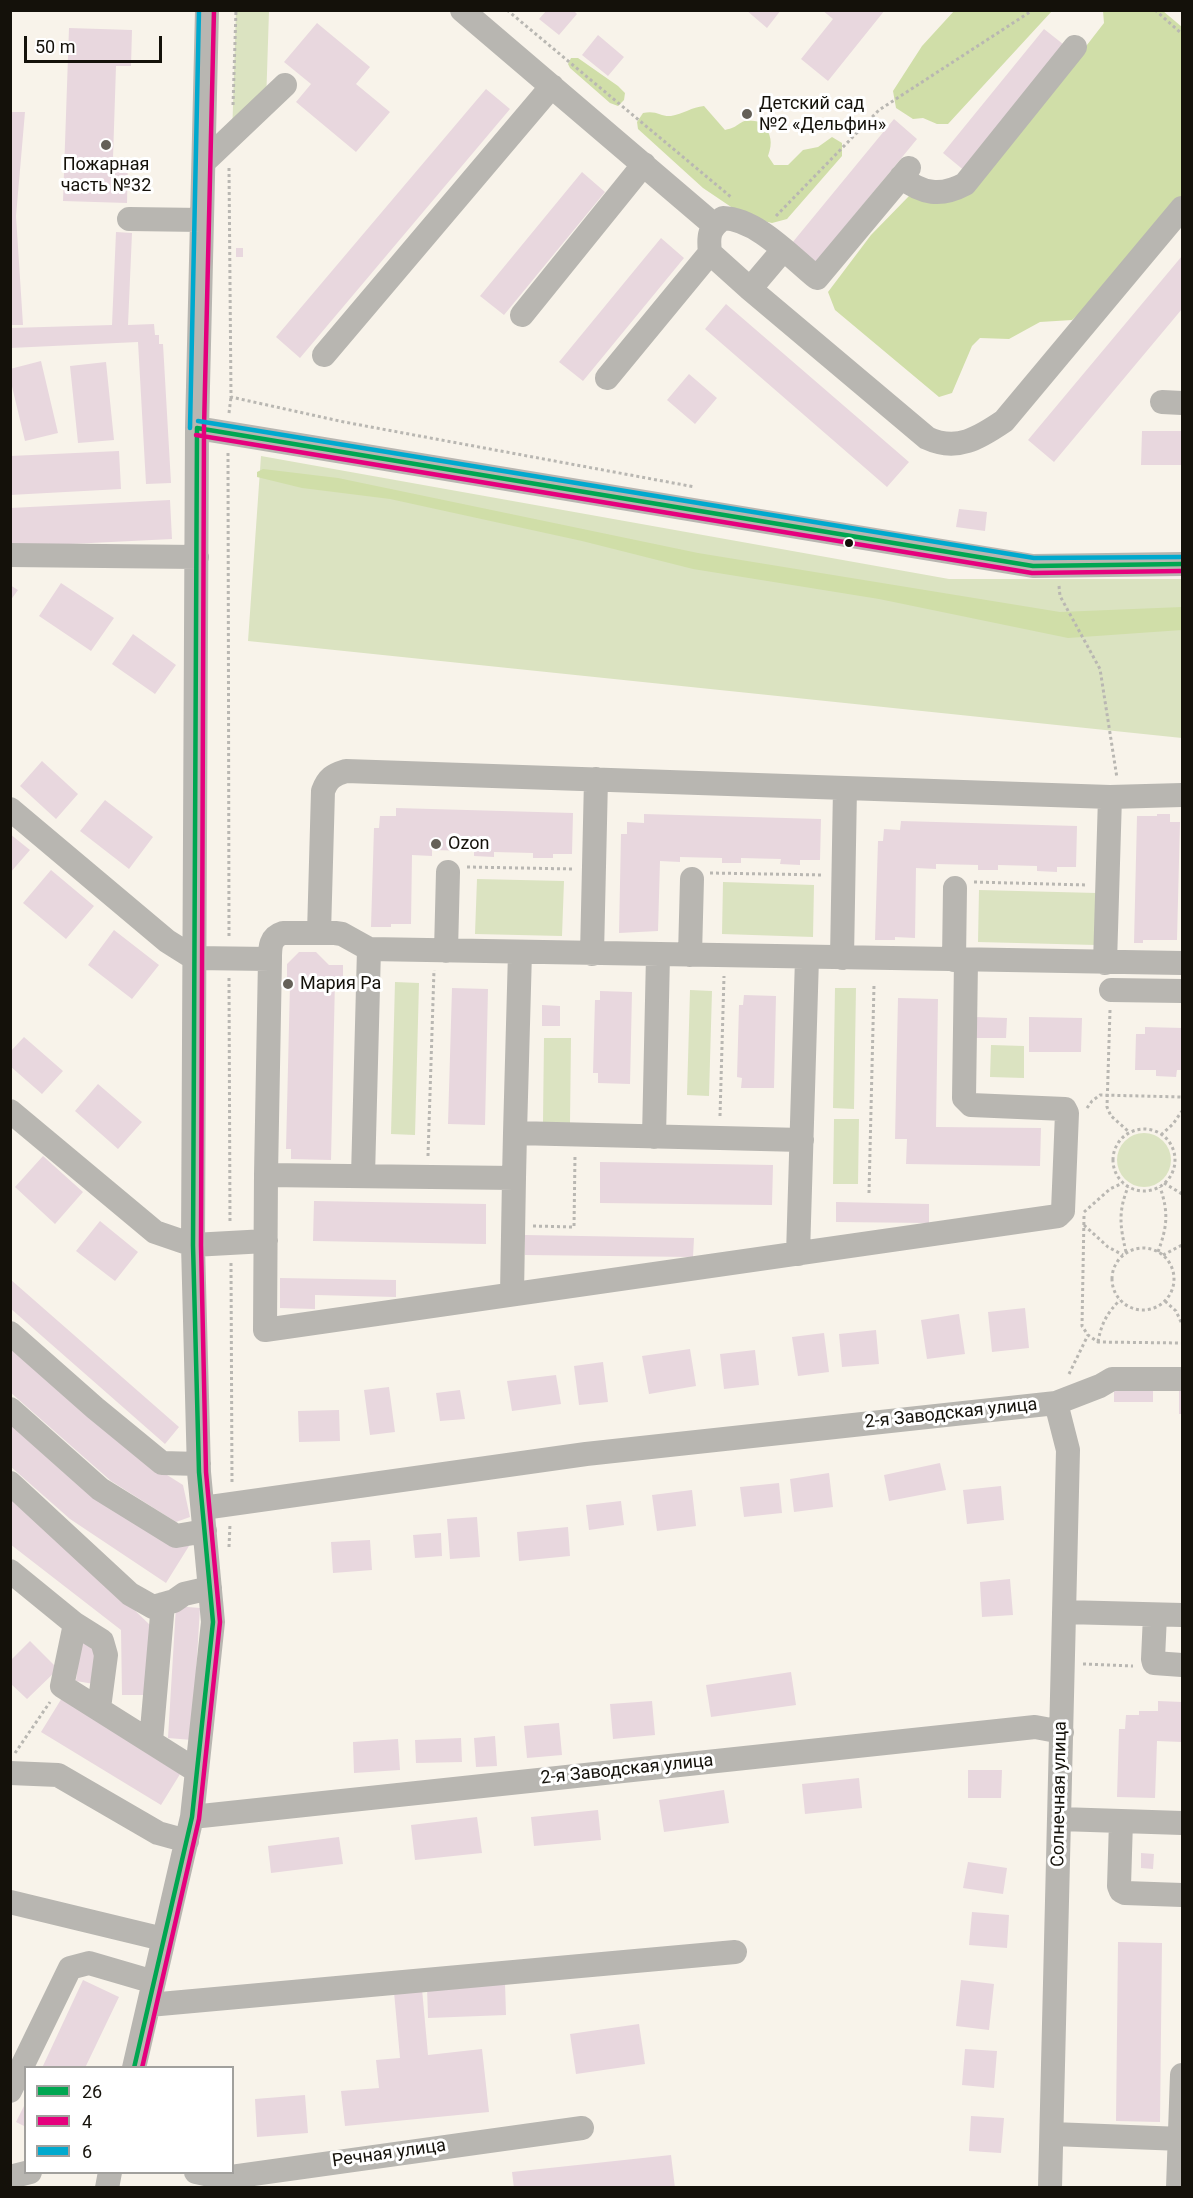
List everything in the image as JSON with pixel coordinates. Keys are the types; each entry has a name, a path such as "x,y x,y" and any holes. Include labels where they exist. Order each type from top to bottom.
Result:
{"street":[{"path":"134,2066 192,1817 213,1622 199,1464 193,1245 197,428 207,10"},
{"path":"462,10 714,225"},
{"path":"1075,47 965,184 955,189 935,193 912,186 905,172 817,278 760,231 736,218 723,218 714,225 708,237 710,253 927,438 938,443 952,445 970,442 1004,421 1182,208"},
{"path":"204,162 285,85"},
{"path":"324,355 552,86"},
{"path":"522,315 644,164"},
{"path":"129,219 202,220"},
{"path":"750,289 783,250"},
{"path":"607,378 710,253"},
{"path":"197,428 1033,566 1182,564"},
{"path":"10,555 197,557"},
{"path":"319,933 323,792 327,781 334,775 346,771 1115,797 1182,795"},
{"path":"592,954 596,779"},
{"path":"842,958 845,788"},
{"path":"1105,963 1107,886 1115,797"},
{"path":"10,809 167,941 194,958 270,959"},
{"path":"440,951 448,872"},
{"path":"690,956 692,879"},
{"path":"955,888 960,961 964,1098 971,1105 1065,1109 1063,1211 1058,1216 265,1330 270,946 277,935 283,933 342,934 369,949 960,961 1182,963"},
{"path":"363,1176 369,949"},
{"path":"512,1294 520,952"},
{"path":"654,1137 658,955"},
{"path":"798,1254 807,958"},
{"path":"1111,990 1182,991"},
{"path":"10,1111 155,1232 193,1245 266,1241"},
{"path":"515,1133 802,1140"},
{"path":"266,1175 514,1178"},
{"path":"10,1332 94,1408 162,1463 199,1464"},
{"name":"2-я Заводская улица","path":"10,1409 100,1489 176,1536 204,1520 586,1454 1056,1403 1112,1379 1182,1379"},
{"name":"Солнечная улица","path":"1050,2187 1068,1450 1056,1403"},
{"path":"10,1483 130,1594 153,1607 174,1601 184,1594 210,1588"},
{"path":"10,1571 75,1624 102,1641 106,1655 99,1708"},
{"path":"151,1741 163,1604"},
{"path":"1064,1612 1182,1616"},
{"path":"1155,1615 1154,1663 1182,1665"},
{"path":"75,1624 62,1686 197,1771"},
{"name":"2-я Заводская улица","path":"192,1817 1035,1727 1062,1732"},
{"path":"10,1773 58,1775 158,1833 187,1841"},
{"path":"1060,1819 1182,1823"},
{"path":"1121,1821 1119,1886 1121,1890 1125,1893 1182,1895"},
{"path":"10,1902 163,1939"},
{"path":"10,2091 70,1968 88,1963 151,1993 735,1952"},
{"path":"1178,2187 1182,2075"},
{"name":"Речная улица","path":"205,2174 224,2178 582,2128"},
{"path":"1052,2134 1181,2139"}],"path":[{"path":"236,10 232,137 229,160 231,397 355,424 703,488"},
{"path":"507,10 739,204"},
{"path":"774,218 879,110 1033,10"},
{"path":"1155,10 1182,33"},
{"path":"1056,566 1060,596 1100,669 1115,797"},
{"path":"448,872 455,866 594,870"},
{"path":"692,879 700,872 844,876"},
{"path":"955,888 961,881 1107,886"},
{"path":"427,1177 440,951"},
{"path":"719,1138 724,956"},
{"path":"869,1193 874,985"},
{"path":"1111,990 1107,1107 1111,1116 1130,1132"},
{"path":"1086,1109 1100,1095 1182,1097"},
{"path":"1161,1135 1182,1111"},
{"path":"1146,1129 1161,1135 1170,1143 1175,1162 1173,1172 1160,1187 1151,1191 1128,1187 1117,1177 1112,1158 1114,1148 1130,1132 1146,1129"},
{"path":"514,1226 574,1227 576,1135"},
{"path":"1084,1212 1110,1189 1123,1183"},
{"path":"1164,1183 1182,1194"},
{"path":"1125,1254 1120,1227 1121,1204 1128,1187"},
{"path":"1158,1252 1166,1229 1167,1206 1160,1187"},
{"path":"1084,1201 1082,1326 1088,1335 1098,1342 1182,1343"},
{"path":"1084,1224 1108,1247 1125,1254"},
{"path":"1163,1255 1182,1245"},
{"path":"1135,1248 1158,1252 1170,1262 1174,1281 1172,1291 1165,1301 1150,1310 1131,1308 1120,1300 1112,1287 1114,1267 1125,1254 1135,1248"},
{"path":"1098,1342 1102,1323 1109,1310 1120,1300"},
{"path":"1165,1301 1176,1311 1182,1324"},
{"path":"1056,1403 1088,1335"},
{"path":"1063,1663 1140,1667 1154,1663"},
{"path":"10,1761 62,1686"}],"green space":[{"path":"236,11 269,11 266,104 232,137"},
{"path":"954,11 1052,11 948,124 937,124 923,118 913,119 896,108 893,91 922,46"},
{"path":"1103,11 1163,11 1182,27 1182,196 1088,306 1072,320 1040,322 1009,339 980,338 972,346 952,393 939,397 835,310 828,292 871,235 909,196 980,183 1104,23"},
{"path":"571,58 578,58 618,86 625,93 624,100 618,106 610,103 570,68 568,64"},
{"path":"704,106 725,130 745,121 763,123 770,139 768,156 774,165 788,165 803,150 818,147 832,137 842,143 842,156 787,219 772,223 746,217 703,188 638,129 637,122 643,113 652,112 671,116"},
{"path":"261,456 949,579 1182,579 1182,738 248,641"},
{"path":"263,469 338,478 698,553 1060,612 1182,607 1182,630 1068,638 879,599 693,569 582,541 390,499 302,488 257,477 257,472"},
{"path":"477,879 564,881 562,936 475,934"},
{"path":"723,882 814,885 813,937 722,934"},
{"path":"979,890 1097,893 1096,945 978,942"},
{"path":"395,982 419,983 415,1135 391,1134"},
{"path":"835,988 856,988 854,1109 833,1108"},
{"path":"690,990 712,991 709,1096 687,1095"},
{"path":"544,1038 571,1038 570,1123 543,1122"},
{"path":"991,1045 1024,1046 1024,1078 990,1077"},
{"path":"834,1119 859,1119 858,1184 833,1184"},
{"path":"1144,1133 1154,1135 1163,1141 1169,1150 1171,1160 1169,1170 1163,1179 1154,1185 1144,1187 1134,1185 1125,1179 1119,1170 1117,1160 1119,1150 1125,1141 1134,1135"}],"building":[{"path":"547,10 573,10 577,14 559,35 539,19"},
{"path":"746,10 781,10 767,28"},
{"path":"822,10 885,10 828,81 801,59 833,19"},
{"path":"317,23 370,67 356,84 390,112 356,152 296,102 311,84 284,62"},
{"path":"69,28 132,30 131,66 116,66 113,158 128,158 127,203 63,201"},
{"path":"1044,29 1068,48 966,172 943,153"},
{"path":"598,35 624,57 608,76 582,55"},
{"path":"486,89 510,109 300,358 276,337"},
{"path":"10,112 25,112 16,216 23,325 10,325"},
{"path":"894,119 917,139 816,262 792,243"},
{"path":"582,172 605,192 504,315 480,296"},
{"path":"116,232 132,233 128,325 154,324 155,335 159,335 159,344 163,344 171,483 146,484 138,342 10,348 10,328 112,325"},
{"path":"661,238 684,258 583,381 559,362"},
{"path":"236,248 243,248 243,257 236,257"},
{"path":"1182,256 1182,309 1054,462 1028,440"},
{"path":"726,304 909,462 887,487 705,329"},
{"path":"41,361 58,433 25,441 10,378 10,369"},
{"path":"106,362 114,440 78,443 70,366"},
{"path":"689,374 717,398 695,424 667,400"},
{"path":"1142,431 1182,431 1182,465 1141,465"},
{"path":"119,451 121,489 10,495 10,456"},
{"path":"170,500 172,539 10,547 10,508"},
{"path":"959,509 987,512 985,531 956,527"},
{"path":"61,583 114,618 91,651 39,616"},
{"path":"10,585 18,590 10,601"},
{"path":"133,634 176,665 155,694 112,664"},
{"path":"42,761 78,794 56,819 20,786"},
{"path":"105,800 153,837 129,869 80,831"},
{"path":"396,808 573,813 572,854 553,854 553,858 533,858 533,853 494,852 494,857 474,856 474,851 432,850 432,856 412,855 411,924 371,927 374,828 379,828 380,816 396,816"},
{"path":"644,814 821,819 820,860 800,860 800,865 780,864 781,859 741,858 741,863 722,863 722,858 680,857 680,862 660,861 658,931 619,933 621,834 627,834 627,822 644,823"},
{"path":"1157,814 1170,814 1170,822 1180,822 1177,940 1143,940 1143,943 1134,943 1137,816 1157,816"},
{"path":"901,821 1077,826 1076,867 1057,867 1057,872 1037,871 1037,866 998,865 998,870 978,870 978,865 936,864 936,869 916,868 915,938 895,937 895,940 875,940 878,841 883,841 884,829 900,830"},
{"path":"10,834 30,850 10,873"},
{"path":"51,870 94,906 66,939 23,903"},
{"path":"114,930 159,965 132,999 88,965"},
{"path":"299,952 316,952 329,965 343,965 343,981 335,980 331,1160 291,1159 291,1149 286,1149 290,984 287,984 287,964"},
{"path":"452,988 488,989 485,1125 448,1124"},
{"path":"600,991 632,992 630,1084 598,1083 598,1073 593,1073 595,1000 600,1000"},
{"path":"744,995 776,996 774,1088 741,1088 742,1078 737,1077 739,1005 743,1005"},
{"path":"898,998 938,999 936,1127 1041,1128 1040,1166 906,1164 907,1139 895,1139"},
{"path":"542,1005 560,1006 560,1026 542,1026"},
{"path":"974,1017 1007,1018 1006,1038 974,1038"},
{"path":"1029,1017 1082,1018 1081,1052 1029,1052"},
{"path":"1145,1027 1182,1028 1182,1070 1177,1070 1176,1077 1156,1076 1156,1070 1135,1070 1136,1034 1145,1034"},
{"path":"24,1037 63,1071 42,1094 10,1066 10,1052"},
{"path":"98,1084 142,1122 118,1149 75,1111"},
{"path":"43,1156 83,1192 55,1224 15,1187"},
{"path":"600,1162 773,1165 772,1205 600,1203"},
{"path":"314,1201 486,1204 486,1244 313,1241"},
{"path":"836,1202 929,1204 929,1223 836,1222"},
{"path":"100,1221 138,1252 115,1281 76,1251"},
{"path":"525,1235 694,1238 693,1257 525,1255"},
{"path":"280,1278 396,1280 396,1297 315,1295 315,1309 280,1308"},
{"path":"10,1279 179,1427 165,1444 10,1308"},
{"path":"1025,1308 1029,1348 992,1352 988,1312"},
{"path":"959,1314 965,1354 927,1359 921,1320"},
{"path":"876,1330 879,1364 842,1367 839,1334"},
{"path":"824,1333 829,1372 798,1376 792,1337"},
{"path":"10,1345 132,1453 183,1485 190,1517 176,1522 111,1481 10,1392"},
{"path":"690,1349 696,1386 649,1394 642,1356"},
{"path":"755,1350 759,1385 724,1389 720,1354"},
{"path":"603,1362 608,1402 579,1405 574,1366"},
{"path":"556,1375 561,1404 512,1411 507,1381"},
{"path":"1179,1383 1182,1383 1182,1414 1179,1414"},
{"path":"1153,1385 1153,1402 1114,1402 1114,1386"},
{"path":"389,1387 395,1432 370,1435 364,1390"},
{"path":"460,1390 465,1419 440,1421 436,1393"},
{"path":"339,1410 340,1441 299,1442 298,1411"},
{"path":"10,1414 96,1490 189,1546 166,1583 70,1519 10,1466"},
{"path":"940,1463 946,1490 889,1501 884,1475"},
{"path":"829,1473 833,1507 794,1512 790,1479"},
{"path":"779,1483 782,1513 744,1517 740,1487"},
{"path":"1001,1486 1004,1520 967,1524 963,1490"},
{"path":"10,1489 152,1627 154,1695 122,1695 121,1630 10,1544"},
{"path":"692,1490 696,1526 657,1531 652,1495"},
{"path":"621,1501 624,1525 589,1530 586,1505"},
{"path":"477,1517 480,1557 450,1559 447,1519"},
{"path":"568,1527 570,1556 519,1561 517,1532"},
{"path":"441,1533 442,1556 415,1558 413,1535"},
{"path":"370,1540 372,1570 333,1573 331,1542"},
{"path":"1010,1579 1013,1615 982,1617 980,1582"},
{"path":"176,1606 200,1608 192,1740 168,1738"},
{"path":"81,1638 100,1640 94,1684 76,1681"},
{"path":"30,1641 58,1669 27,1699 10,1683 10,1661"},
{"path":"791,1672 796,1705 711,1717 706,1685"},
{"path":"65,1693 185,1766 161,1805 41,1732"},
{"path":"652,1701 655,1735 613,1739 610,1704"},
{"path":"1158,1701 1182,1702 1182,1742 1157,1741 1155,1798 1117,1797 1119,1729 1125,1729 1126,1715 1139,1715 1139,1711 1158,1711"},
{"path":"559,1723 562,1755 527,1758 524,1726"},
{"path":"495,1736 497,1766 476,1767 474,1738"},
{"path":"461,1738 462,1762 416,1763 415,1740"},
{"path":"398,1739 400,1770 354,1773 353,1742"},
{"path":"968,1770 1002,1770 1001,1798 968,1798"},
{"path":"859,1778 862,1808 805,1814 802,1784"},
{"path":"724,1790 729,1823 664,1832 659,1800"},
{"path":"598,1810 601,1840 534,1846 531,1817"},
{"path":"477,1817 482,1853 415,1860 411,1825"},
{"path":"339,1837 343,1864 271,1873 268,1846"},
{"path":"1141,1853 1154,1854 1153,1869 1141,1868"},
{"path":"968,1862 1007,1868 1003,1894 963,1888"},
{"path":"972,1912 1009,1915 1007,1948 969,1945"},
{"path":"1118,1942 1162,1943 1160,2122 1116,2121"},
{"path":"83,1980 119,1997 86,2066 43,2066"},
{"path":"961,1980 994,1984 989,2030 956,2026"},
{"path":"505,1983 506,2015 428,2018 427,1987"},
{"path":"422,1989 428,2055 482,2049 489,2112 345,2126 341,2091 379,2088 376,2060 400,2058 394,1992"},
{"path":"639,2024 645,2064 576,2074 570,2034"},
{"path":"965,2049 997,2051 994,2088 962,2085"},
{"path":"305,2095 308,2133 257,2137 255,2099"},
{"path":"24,2106 24,2126 16,2122"},
{"path":"971,2116 1004,2118 1001,2153 969,2151"},
{"path":"671,2155 675,2188 514,2188 512,2172"}],"transit line":[{"name":"6","path":"190,428 199,10"},
{"name":"4","path":"142,2066 199,1819 220,1622 206,1472 201,1245 204,428 214,10"},
{"name":"6","path":"198,421 1034,558 1182,557"},
{"name":"26","path":"197,428 1033,566 1182,564"},
{"name":"26","path":"134,2066 192,1817 213,1622 199,1472 193,1245 197,428"},
{"name":"4","path":"196,435 1032,573 1182,571"}],"place":[{"name":"Детский сад №2 «Дельфин»","path":"747,114"},
{"name":"Пожарная часть №32","path":"106,145"},
{"name":"Ozon","path":"436,844"},
{"name":"Мария Ра","path":"288,984"}]}
